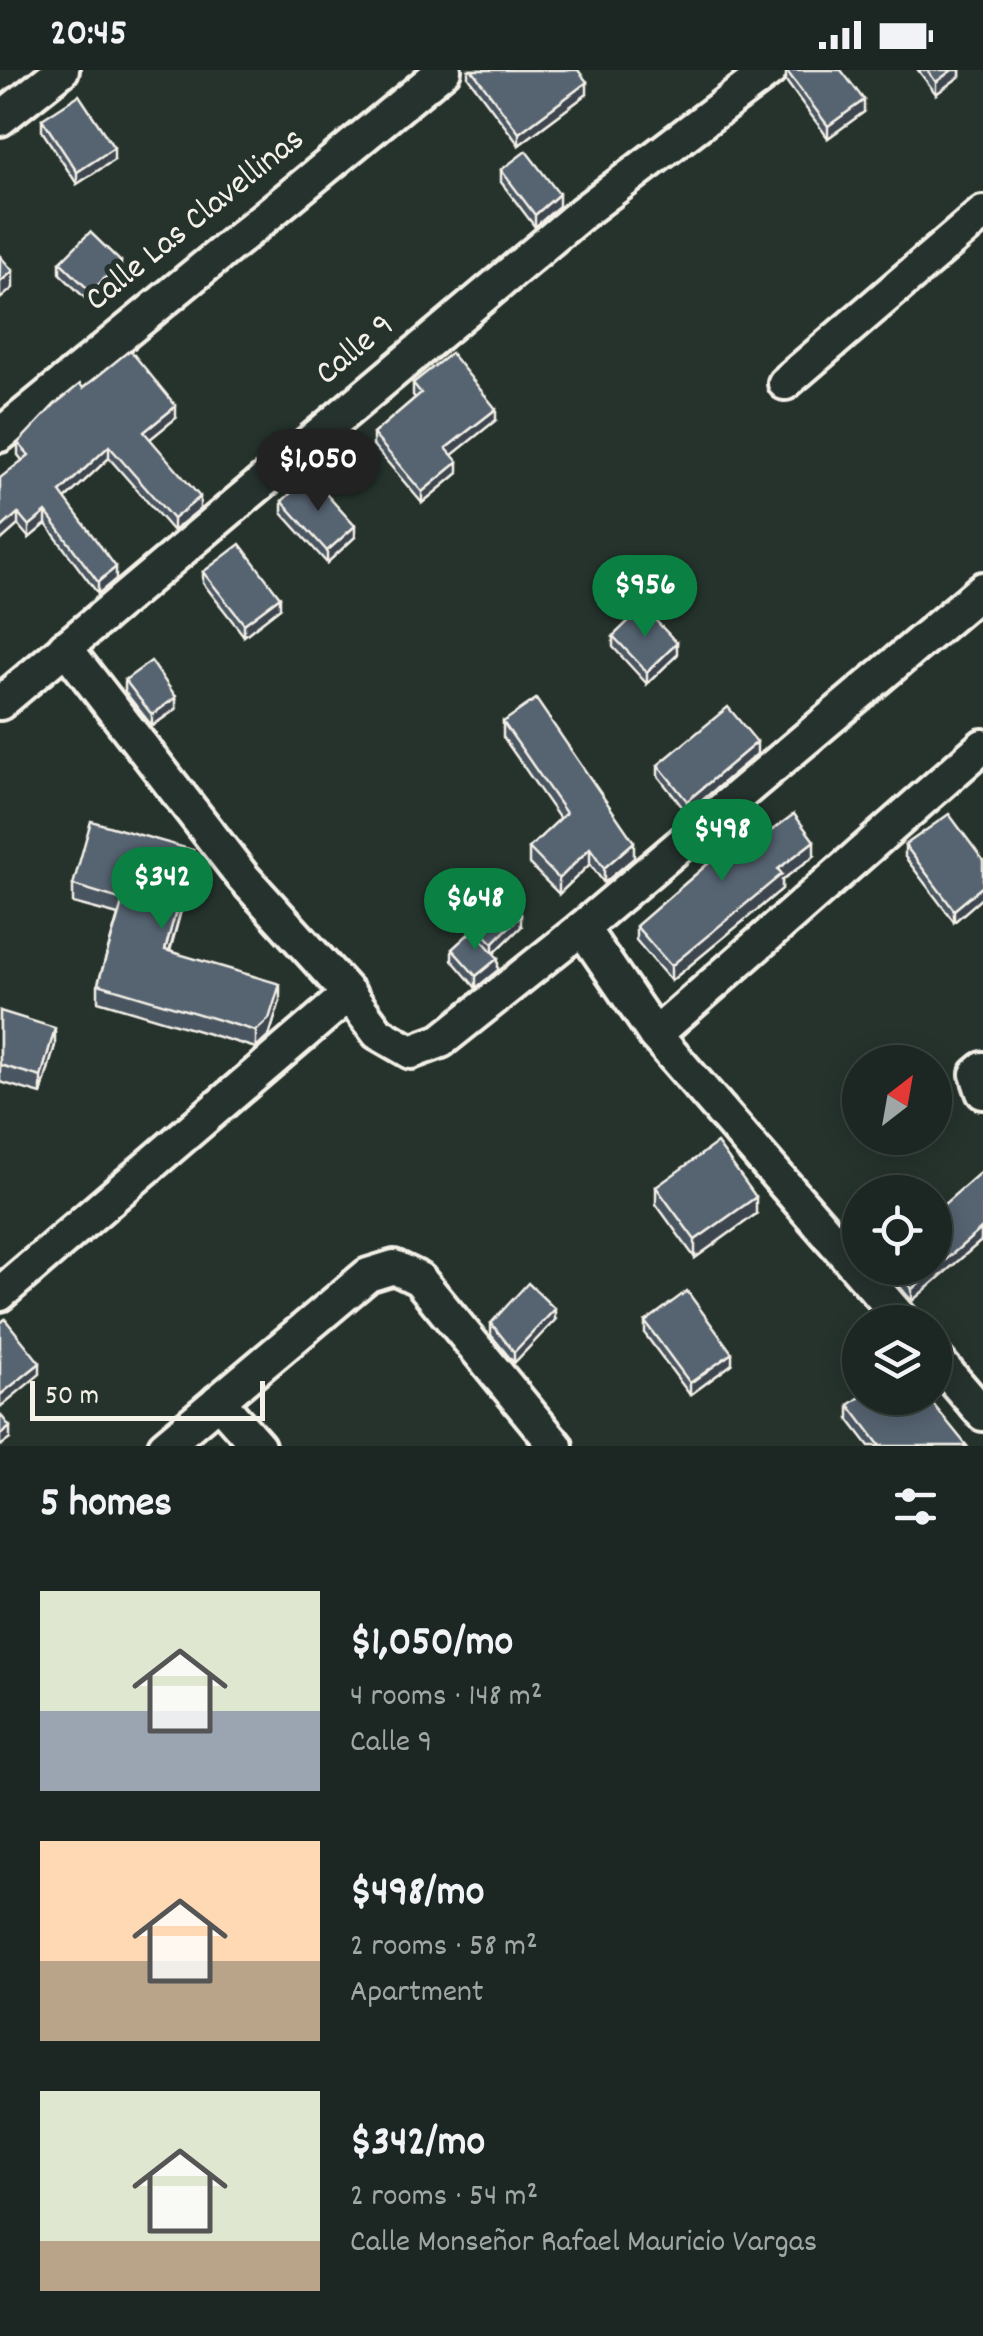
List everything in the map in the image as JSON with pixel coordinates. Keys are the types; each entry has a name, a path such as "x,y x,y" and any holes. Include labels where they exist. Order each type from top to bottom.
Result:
{"street":[{"path":"0,119 62,70"},
{"name":"Calle Las Clavellinas","path":"0,435 444,70"},
{"name":"Calle 9","path":"0,703 582,213 770,70"},
{"path":"785,383 983,212"},
{"path":"65,647 242,876 349,994 378,1034 411,1052 442,1041 582,928 983,589"},
{"path":"655,1035 983,746"},
{"path":"582,928 655,1035 889,1305"},
{"path":"0,1294 349,994"},
{"path":"983,1069 977,1074 983,1092"},
{"path":"165,1446 368,1275 394,1267 419,1279 556,1446"},
{"path":"952,1378 983,1414"},
{"path":"218,1402 258,1446"}],"building":[{"path":"472,70 578,70 587,82 519,133"},
{"path":"786,70 841,70 864,100 828,126"},
{"path":"927,70 952,70 936,82"},
{"path":"79,95 114,148 77,172 42,119"},
{"path":"526,151 559,194 535,215 501,170"},
{"path":"90,232 121,262 91,292 60,262"},
{"path":"0,256 13,271 0,282"},
{"path":"130,350 176,406 144,432 200,497 173,519 109,446 60,492 116,567 98,582 46,512 29,526 18,513 0,529 0,478 29,455 18,443 55,404 80,384 83,388"},
{"path":"451,353 496,409 446,448 458,462 422,492 373,434 421,393 413,383"},
{"path":"310,476 355,526 327,551 282,501"},
{"path":"240,544 280,597 244,624 203,572"},
{"path":"643,607 677,643 647,672 613,636"},
{"path":"151,661 176,697 152,715 125,680"},
{"path":"536,699 634,842 604,868 590,848 559,879 529,848 566,813 503,722"},
{"path":"728,707 757,742 687,801 658,765"},
{"path":"732,813 756,842 794,814 814,841 778,869 782,874 671,966 636,926 718,855 703,837"},
{"path":"949,814 983,860 983,886 954,910 905,845"},
{"path":"91,821 193,850 165,950 280,984 269,1019 256,1031 98,984 123,900 73,885"},
{"path":"499,893 521,915 493,943 471,920"},
{"path":"473,930 498,958 476,976 452,949"},
{"path":"0,1011 55,1028 41,1077 0,1065"},
{"path":"717,1143 756,1197 695,1240 656,1187"},
{"path":"983,1170 983,1231 952,1254 952,1197"},
{"path":"528,1283 555,1309 514,1352 491,1323"},
{"path":"687,1291 732,1353 690,1383 645,1322"},
{"path":"5,1319 40,1363 0,1395 0,1323"},
{"path":"0,1414 10,1427 0,1435"},
{"path":"857,1415 942,1415 967,1446 880,1446"}]}
